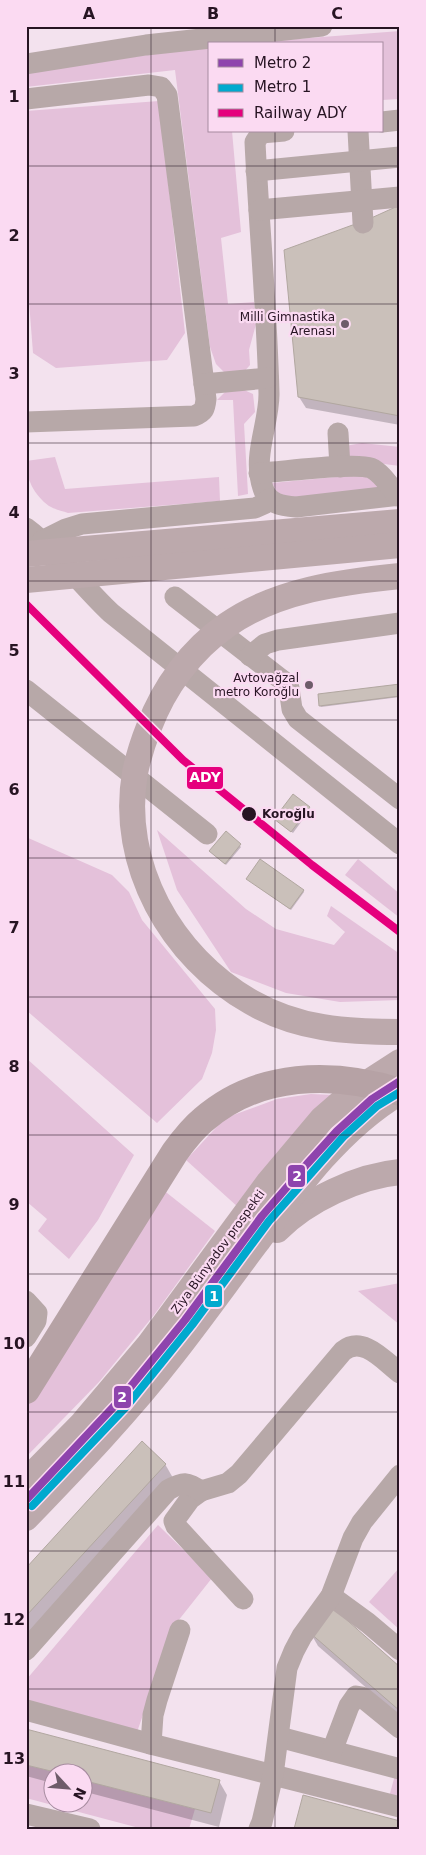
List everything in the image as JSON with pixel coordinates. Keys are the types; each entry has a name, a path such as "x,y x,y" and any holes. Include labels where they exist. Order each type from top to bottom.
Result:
{"highway":[{"path":"32,1380 175,1152 203,1120 220,1107 244,1093 273,1083 327,1078 374,1084 400,1092"}],"main road":[{"path":"26,580 253,547 400,522"},
{"path":"34,548 400,545"},
{"path":"400,576 351,581 291,595 257,608 228,624 206,641 179,673 156,708 135,773 133,817 134,835 145,877 170,929 202,965 225,984 250,1001 272,1012 302,1023 330,1030 400,1032"},
{"name":"Ziya Bünyadov prospekti","path":"120,1400 149,1345 296,1148 322,1119 352,1093 400,1062"},
{"name":"Ziya Bünyadov prospekti","path":"120,1400 212,1303 305,1177 343,1136 368,1113 400,1092"},
{"path":"212,1303 252,1256 280,1227 297,1213 339,1189 369,1178 400,1172"},
{"path":"26,1481 83,1423 120,1400"},
{"path":"26,1518 120,1400"}],"street":[{"path":"26,64 145,35 322,26"},
{"path":"26,99 149,85 161,87 167,95 204,384 205,408 202,413 194,416 26,422"},
{"path":"384,122 400,120"},
{"path":"276,132 261,134 255,142 268,378 268,406 261,446 259,474 263,489 269,499 281,506 296,507 399,496"},
{"path":"358,132 364,223"},
{"path":"256,171 400,157"},
{"path":"259,210 400,197"},
{"path":"204,384 268,378"},
{"path":"338,433 340,467"},
{"path":"259,474 340,467 366,467 378,472 399,496"},
{"path":"34,548 66,529 82,524 255,508 264,504 269,499"},
{"path":"26,528 34,548 87,590 119,619 400,844"},
{"path":"175,597 290,688 292,709 298,719 400,799"},
{"path":"250,656 265,644 278,640 400,623"},
{"path":"26,690 206,834"},
{"path":"26,1301 37,1313 36,1321 26,1337"},
{"path":"243,1599 176,1526 174,1521 177,1516 190,1500 201,1491 228,1483 239,1474 343,1351 350,1346 358,1345 371,1350 400,1373"},
{"path":"263,1827 274,1775 288,1668 294,1651 302,1636 331,1596 353,1538 362,1522 400,1475"},
{"path":"26,1650 168,1490 179,1483 184,1483 201,1491"},
{"path":"331,1596 368,1623 400,1650"},
{"path":"150,1744 157,1700 180,1630"},
{"path":"332,1751 349,1706 356,1696 362,1697 400,1728"},
{"path":"26,1710 150,1744 400,1807"},
{"path":"279,1737 400,1769"},
{"path":"26,1814 90,1829"}],"shaded area":[{"path":"400,31 400,99 384,100 384,42 257,42"},
{"path":"208,46 208,132 232,132 241,232 221,238 228,304 254,302 256,324 249,350 250,365 243,373 226,374 216,364 210,347 175,70 26,87 26,72"},
{"path":"159,101 185,333 167,360 56,368 33,353 26,263 26,111"},
{"path":"242,389 253,394 255,412 244,424 248,494 238,496 233,400 217,400 226,391"},
{"path":"362,443 400,447 400,466 344,459 345,446"},
{"path":"55,457 65,489 219,477 220,501 68,513 51,507 44,502 35,492 27,474 26,461"},
{"path":"368,474 383,488 299,500 279,495 272,483"},
{"path":"157,830 246,909 276,929 334,945 345,932 327,916 331,906 400,954 400,1000 340,1002 286,993 231,972 177,890"},
{"path":"26,837 112,875 129,892 142,920 215,1009 216,1030 212,1053 202,1079 157,1123 26,1010"},
{"path":"358,859 400,894 400,918 345,875"},
{"path":"26,1058 134,1155 98,1220 69,1259 38,1231 47,1219 26,1201"},
{"path":"311,1094 333,1095 239,1208 186,1160 225,1118 277,1099"},
{"path":"162,1189 215,1231 154,1315 99,1382 26,1457 26,1408"},
{"path":"400,1283 400,1325 358,1291"},
{"path":"158,1525 212,1578 174,1626 137,1732 26,1704 26,1680"},
{"path":"400,1567 400,1630 369,1602"},
{"path":"26,1765 42,1769 42,1802 26,1798"},
{"path":"395,1775 400,1777 400,1799 389,1797"},
{"path":"92,1782 195,1809 189,1829 143,1829 79,1812 92,1812"}],"building":[{"name":"Milli Gimnastika Arenası","path":"400,205 400,416 298,397 284,250 369,219"},
{"path":"400,684 400,696 319,706 318,694"},
{"path":"293,794 310,807 291,832 274,819"},
{"path":"226,831 241,844 225,864 209,851"},
{"path":"260,859 304,890 290,909 246,879"},
{"path":"142,1441 166,1464 26,1616 26,1568"},
{"path":"331,1606 400,1667 400,1711 309,1632"},
{"path":"26,1729 220,1780 211,1813 92,1783 92,1762 42,1762 42,1769 26,1765"},
{"path":"303,1795 400,1821 400,1829 294,1829"}],"metro line":[{"name":"2","path":"26,1500 119,1401 185,1320 262,1216 307,1164 337,1131 372,1099 400,1081"},
{"name":"1","path":"32,1506 126,1407 192,1325 269,1221 343,1137 377,1106 400,1092"}],"rail line":[{"name":"ADY","path":"26,604 183,760 312,865 400,932"}],"place":[{"name":"Milli Gimnastika Arenası","path":"345,324"},
{"name":"Avtovağzal metro Koroğlu","path":"309,685"},
{"name":"Koroğlu","path":"249,814"}]}
